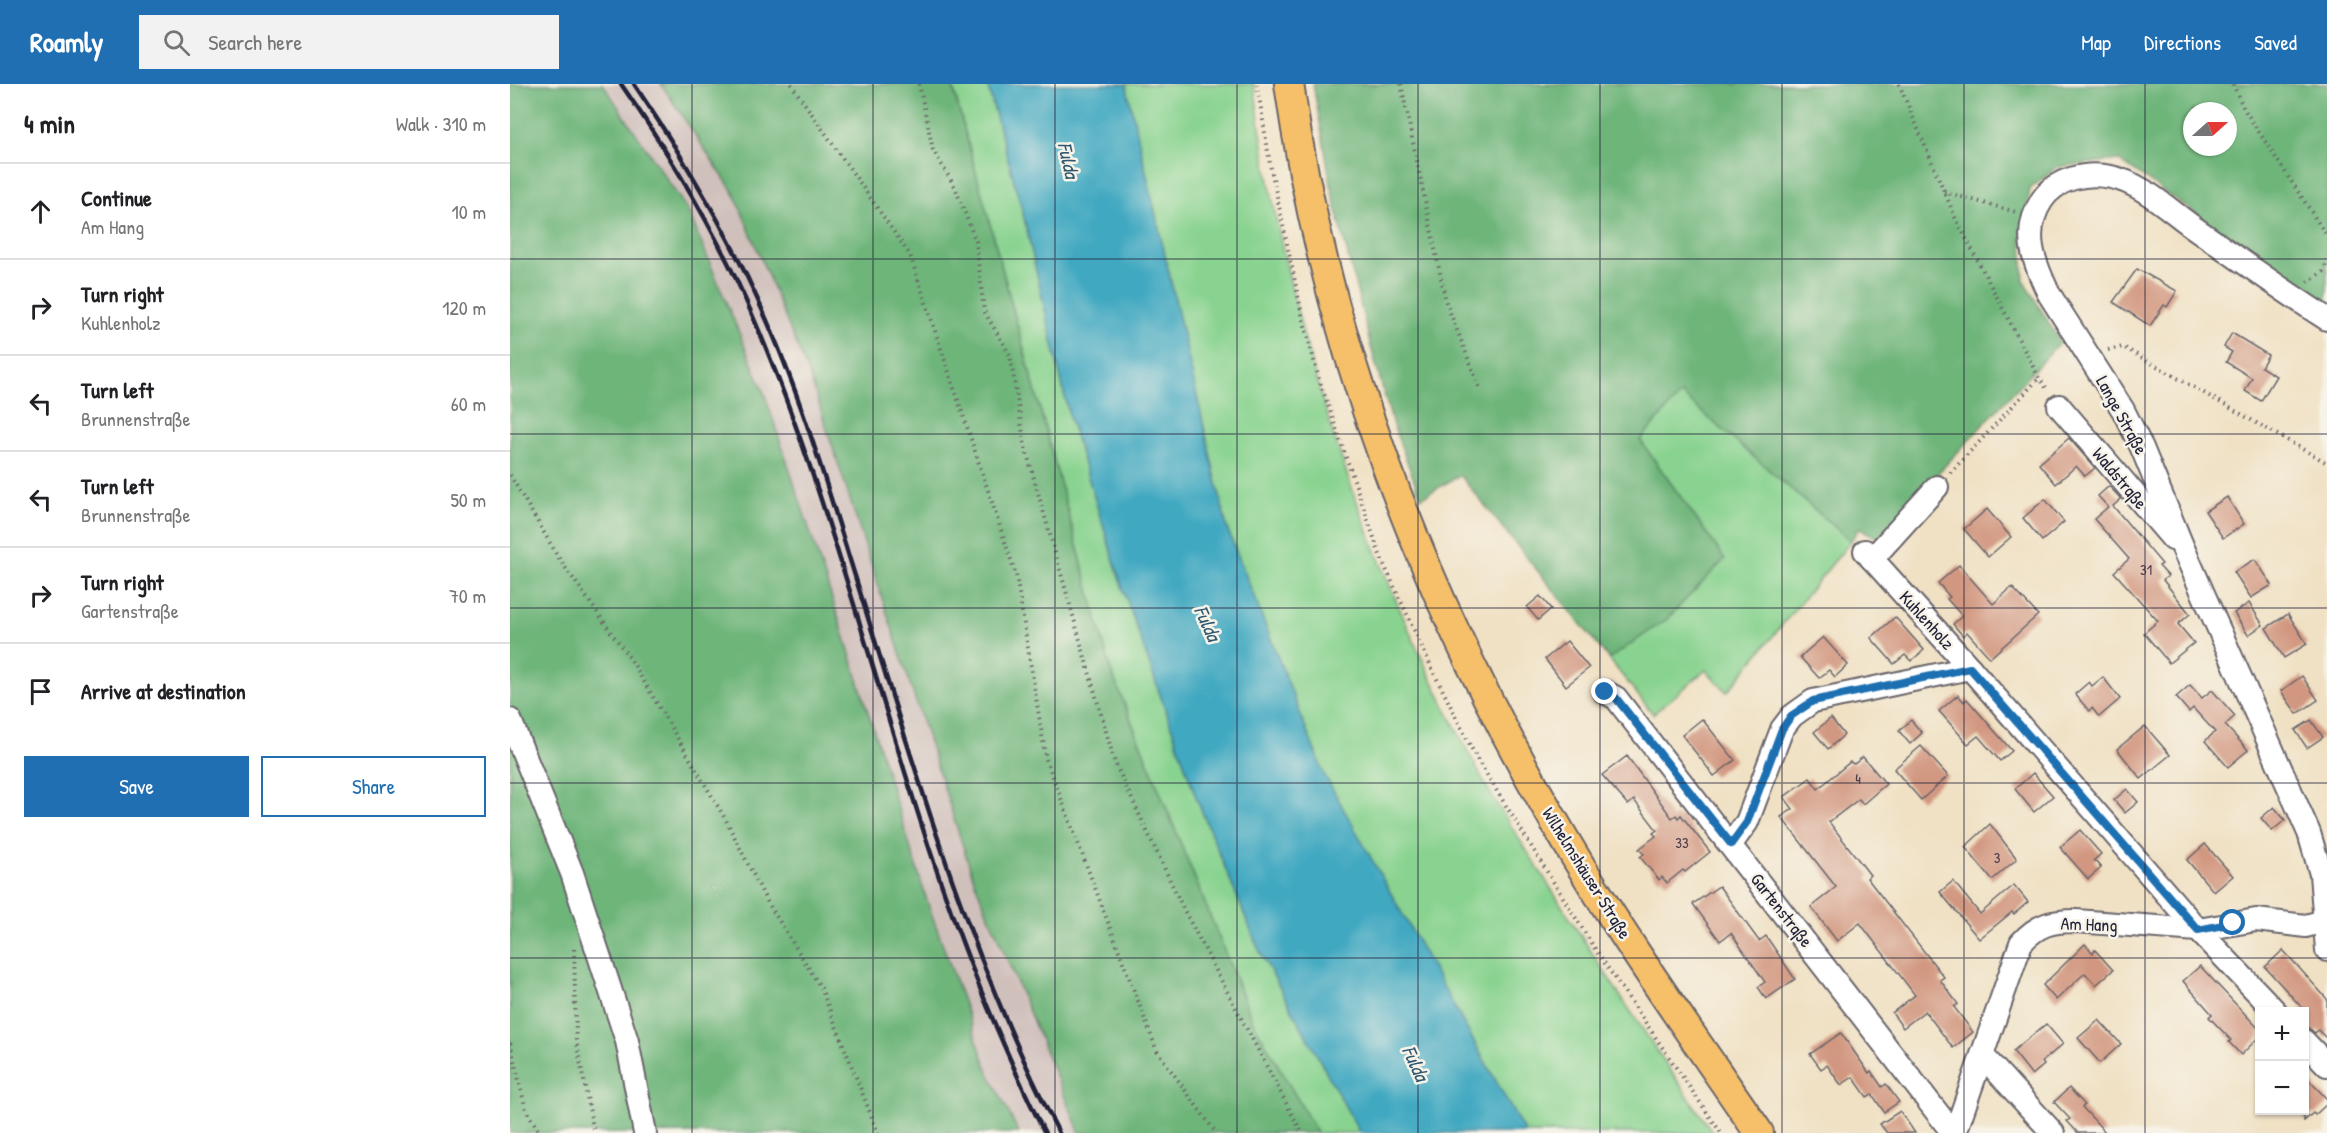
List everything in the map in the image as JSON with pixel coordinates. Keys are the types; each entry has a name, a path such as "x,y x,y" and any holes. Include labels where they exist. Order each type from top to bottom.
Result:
{"main road":[{"name":"Wilhelmshäuser Straße","path":"1289,84 1305,178 1341,325 1385,464 1439,600 1494,714 1558,828 1624,933 1759,1133"}],"street":[{"name":"Lange Straße","path":"2327,319 2140,189 2112,177 2086,175 2063,182 2048,191 2037,208 2030,231 2032,256 2049,294 2123,410 2142,448 2183,548 2309,833 2321,874 2327,950"},
{"name":"Waldstraße","path":"2060,406 2164,531 2183,548"},
{"name":"Kuhlenholz","path":"1937,487 1868,555 1970,668 2198,930 2272,1007"},
{"path":"1731,844 1747,822 1782,729 1791,716 1801,708 1813,701 1842,694 1970,668"},
{"name":"Gartenstraße","path":"1605,692 1616,698 1954,1133"},
{"path":"510,720 579,895 627,1041 645,1133"},
{"name":"Am Hang","path":"1954,1133 2021,943 2041,925 2056,921 2076,921 2198,930 2256,920 2306,926 2326,920"},
{"path":"2309,1046 2327,1065"},
{"path":"1982,1055 2053,1133"}],"path":[{"path":"791,84 910,255 1016,575 1046,759 1157,1052 1216,1133"},
{"path":"919,84 933,150 955,187 976,242 984,311 1010,355 1025,447 1114,763 1184,910 1302,1133"},
{"path":"1401,84 1446,302 1480,389"},
{"path":"1899,84 1955,217 2039,378 2060,406"},
{"path":"2233,84 2244,109 2327,236"},
{"path":"1944,192 2034,218"},
{"path":"2288,294 2323,272 2327,262"},
{"path":"2087,354 2123,347 2327,463"},
{"path":"1937,487 2039,378"},
{"path":"510,475 560,560 633,663 726,820 765,898 821,988 878,1133"},
{"path":"574,944 576,1040 594,1133"},
{"path":"510,1043 526,1110 540,1133"}],"shaded area":[{"path":"603,84 661,84 734,193 811,380 975,883 1080,1133 1019,1133 988,1071 927,901 845,638 765,395 687,211"}],"green space":[{"path":"510,84 603,84 688,211 765,395 845,638 927,901 988,1071 1019,1133 510,1133"},
{"path":"661,84 952,84 1111,671 1253,1022 1317,1133 1080,1133 975,883 811,380 734,193"},
{"path":"952,84 987,84 1023,213 1070,419 1121,583 1196,797 1259,950 1360,1133 1317,1133 1253,1022 1111,671"},
{"path":"1126,84 1254,84 1268,175 1286,266 1309,355 1336,444 1403,616 1442,700 1491,794 1563,909 1713,1133 1525,1133 1324,774 1227,528"},
{"path":"1313,84 2327,84 2327,304 2118,160 2057,167 2030,189 2022,237 2024,281 2060,342 1878,538 1859,528 1851,541 1681,394 1640,440 1725,559 1667,619 1609,659 1460,475 1421,498 1393,425 1333,196"},
{"path":"1681,393 1851,541 1727,692 1706,670 1653,714 1609,659 1667,619 1724,559 1640,440"}],"water":[{"name":"Fulda","path":"987,84 1126,84 1227,528 1324,774 1525,1133 1360,1133 1259,950 1196,797 1121,583 1070,419 1023,213"}],"building":[{"path":"2137,269 2177,291 2167,307 2164,305 2150,326 2113,302"},
{"path":"2232,333 2268,355 2261,367 2276,376 2261,401 2245,391 2252,378 2226,362 2232,352 2224,347"},
{"path":"2069,438 2095,468 2085,476 2076,466 2056,484 2039,464"},
{"path":"2109,486 2121,499 2113,506 2162,564 2159,566 2168,576 2163,580 2190,614 2178,624 2194,643 2169,663 2144,633 2158,621 2114,572 2129,559 2094,519 2108,507 2098,496"},
{"path":"2227,497 2244,524 2223,538 2205,511"},
{"path":"2045,499 2064,522 2042,541 2023,518"},
{"path":"1987,509 2011,537 1988,557 1964,529"},
{"path":"2255,559 2272,585 2251,598 2234,572"},
{"path":"1959,565 1993,604 2012,587 2038,615 1990,658 1967,632 1963,636 1953,624 1962,616 1947,599 1950,597 1938,583"},
{"path":"1540,596 1551,609 1538,620 1527,607"},
{"path":"2249,603 2263,625 2248,635 2234,613"},
{"path":"2288,614 2307,644 2284,658 2266,628"},
{"path":"1895,617 1924,650 1911,661 1905,655 1894,664 1871,638"},
{"path":"1823,637 1848,665 1835,677 1829,670 1819,678 1800,657"},
{"path":"1567,641 1589,668 1566,686 1545,659"},
{"path":"2302,676 2318,700 2297,714 2281,691"},
{"path":"2103,677 2120,699 2099,717 2092,708 2089,711 2075,694 2089,682 2092,686"},
{"path":"2190,685 2202,698 2212,690 2235,716 2225,725 2248,750 2228,767 2205,741 2215,732 2193,708 2189,712 2176,697"},
{"path":"1958,695 1964,702 1967,699 2012,751 2000,761 1978,736 1968,744 1939,711"},
{"path":"1831,718 1844,735 1828,749 1814,732"},
{"path":"1702,719 1735,760 1714,776 1682,735"},
{"path":"1911,720 1922,733 1910,744 1899,731"},
{"path":"2311,720 2323,737 2307,748 2295,730"},
{"path":"2145,726 2170,755 2141,779 2117,749"},
{"path":"1921,746 1948,776 1921,800 1894,769"},
{"path":"1627,756 1672,818 1676,815 1678,818 1681,815 1710,852 1667,883 1662,877 1659,880 1640,857 1644,854 1639,849 1656,836 1653,833 1657,830 1634,800 1628,805 1602,775"},
{"path":"1863,757 1886,784 1863,804 1859,799 1829,822 1870,875 1867,878 1944,977 1940,980 1958,1004 1954,1007 1973,1032 1953,1048 1925,1011 1903,1028 1892,1013 1915,995 1860,923 1837,941 1811,907 1836,887 1781,817 1793,809 1784,797 1810,778 1818,789 1850,762 1854,764"},
{"path":"2033,773 2053,796 2034,812 2015,789"},
{"path":"2127,789 2138,802 2125,813 2114,800"},
{"path":"2274,807 2285,820 2272,831 2261,818"},
{"path":"1990,824 2017,859 1992,880 1965,847"},
{"path":"2080,830 2101,854 2094,860 2101,868 2088,879 2060,847"},
{"path":"2205,844 2233,876 2214,892 2187,860"},
{"path":"1953,881 1980,914 2014,885 2028,902 1979,939 1940,892"},
{"path":"1719,886 1759,941 1766,936 1795,979 1766,999 1758,987 1765,982 1731,933 1720,941 1693,904"},
{"path":"2085,944 2093,953 2095,950 2113,970 2096,985 2085,973 2056,1000 2043,985"},
{"path":"2283,950 2327,999 2327,1039 2318,1030 2315,1033 2309,1028 2309,1007 2301,1007 2265,967"},
{"path":"2200,966 2255,1025 2255,1041 2241,1055 2229,1042 2231,1040 2209,1017 2212,1014 2183,981"},
{"path":"2099,1020 2121,1044 2100,1063 2078,1038"},
{"path":"2046,1024 2063,1044 2042,1062 2044,1065 2032,1075 2013,1051"},
{"path":"1841,1033 1869,1073 1871,1071 1882,1087 1886,1084 1899,1102 1884,1112 1872,1094 1867,1097 1853,1077 1841,1085 1827,1065 1821,1069 1810,1054"},
{"path":"2309,1080 2327,1099 2327,1104 2304,1121 2304,1115 2309,1115"},
{"path":"2069,1088 2085,1105 2082,1107 2106,1133 2078,1133 2067,1121 2070,1119 2054,1102"},
{"path":"1900,1111 1915,1133 1887,1133 1880,1124"}],"railway":[{"path":"621,84 692,195 723,252 751,312 818,489 930,852 997,1029 1045,1133"},
{"path":"634,84 718,220 775,340 812,440 921,789 970,929 997,998 1059,1133"}],"route":[{"path":"1605,692 1616,698 1731,844 1747,822 1755,805 1782,729 1791,716 1801,708 1813,701 1842,694 1970,668 2198,930 2233,923"}]}
